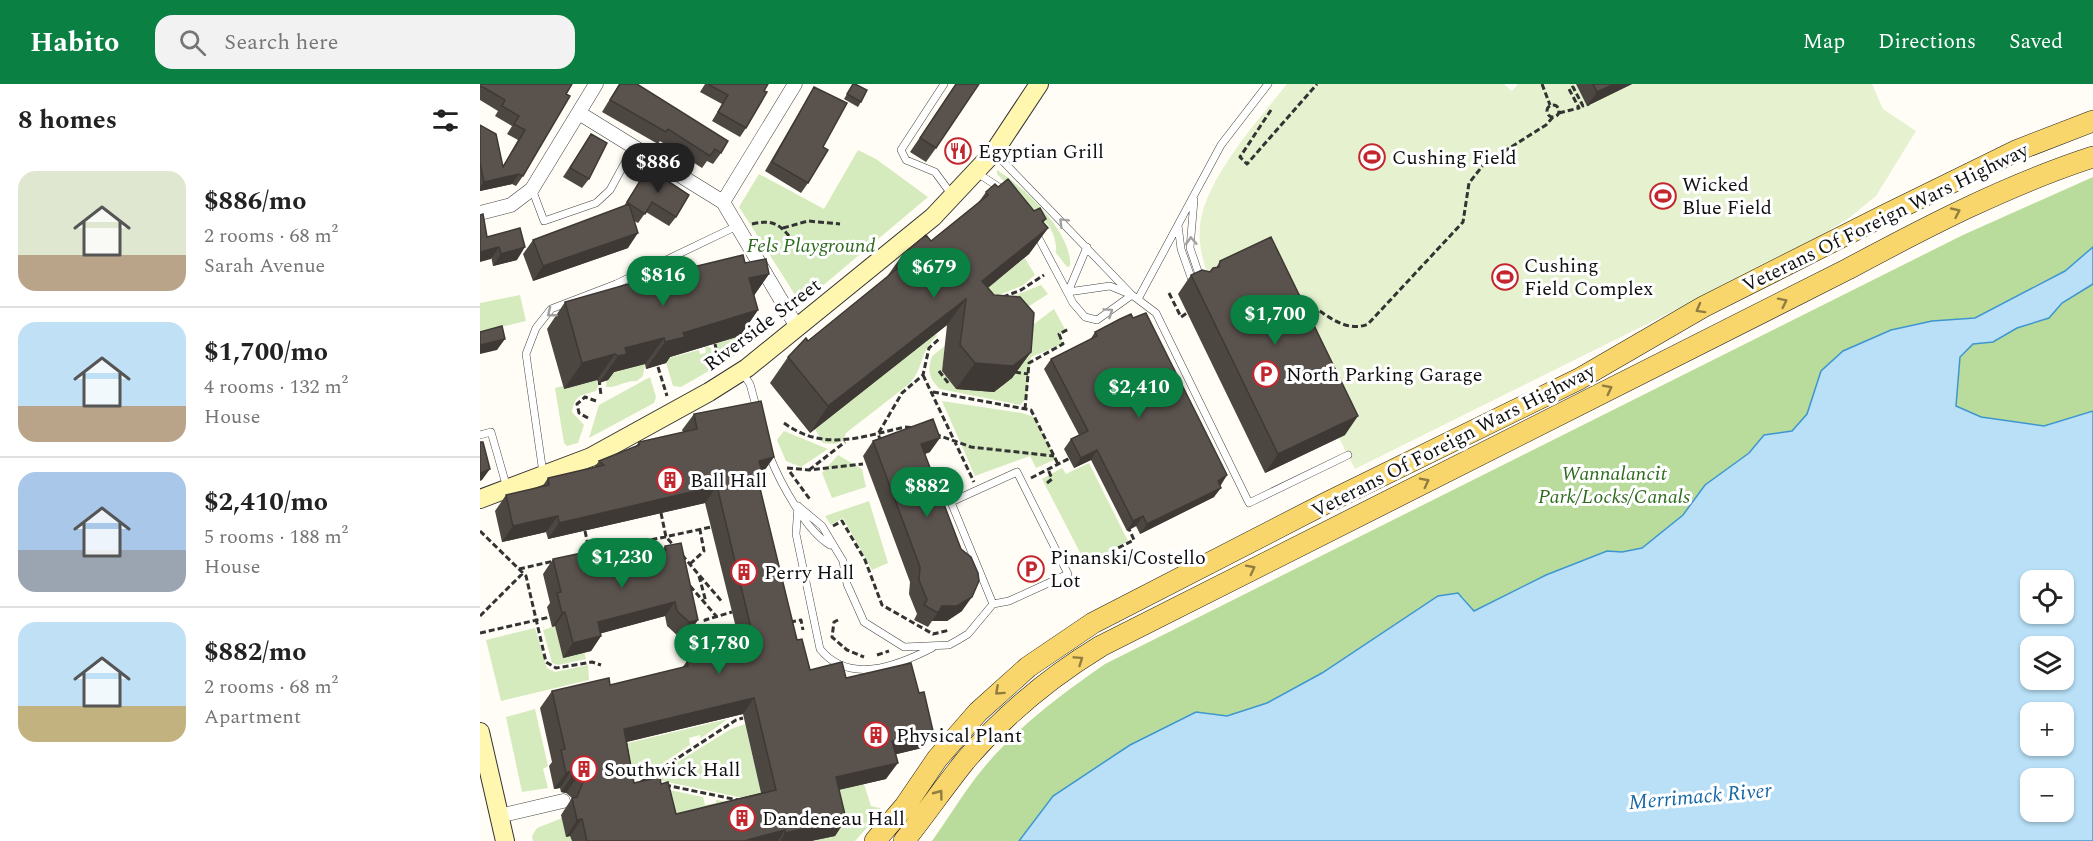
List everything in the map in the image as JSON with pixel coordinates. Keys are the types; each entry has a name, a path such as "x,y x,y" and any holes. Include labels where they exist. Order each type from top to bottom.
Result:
{"main road":[{"name":"Riverside Street","path":"480,499 591,457 741,371 898,247 954,197 994,152 1039,84"},
{"name":"Veterans Of Foreign Wars Highway","path":"875,841 905,806 937,759 978,712 1028,667 1093,623 1318,507 1579,378 1703,307 1872,222 2018,150 2065,129 2093,121"},
{"name":"Veterans Of Foreign Wars Highway","path":"904,841 965,761 994,730 1042,687 1101,646 1848,269 1937,221 2060,168 2093,158"},
{"path":"480,732 505,841"}],"street":[{"path":"480,213 511,205 532,189 596,84"},
{"path":"723,202 795,84"},
{"path":"579,113 723,202 744,225 797,327"},
{"path":"500,816 563,801"}],"lane":[{"path":"944,84 901,150 906,160 935,172 954,197"},
{"path":"1034,229 1068,292 1085,317 1097,320 1135,297 1194,198 1221,145 1268,84"},
{"path":"532,189 544,222 596,203 610,190 634,146"},
{"path":"994,152 1135,297 1156,313 1249,503 1348,455"},
{"path":"977,173 1015,200"},
{"path":"1178,225 1181,249 1198,284 1190,248 1194,198"},
{"path":"543,476 526,354 536,328 551,309 616,284 744,225"},
{"path":"1068,292 1087,247"},
{"path":"1068,292 1110,286 1135,297"},
{"path":"741,371 750,384 759,419"},
{"path":"480,435 491,432 507,489"},
{"path":"770,457 777,474 819,538 832,546 843,561 847,584 864,621 904,647 949,645 968,634 993,604 1009,601 1068,574 1017,472 951,502"},
{"path":"939,473 993,604"},
{"path":"798,506 796,534 820,649 826,656 844,669 866,669 903,663 936,645"}],"path":[{"path":"1271,110 1240,157 1247,164 1317,84"},
{"path":"1542,84 1550,105"},
{"path":"1296,294 1344,326 1360,327 1368,324 1463,222 1469,183 1484,164 1546,125 1559,113 1579,108 1569,89 1573,87 1583,106 1592,102"},
{"path":"1550,105 1558,106 1559,113"},
{"path":"1550,105 1546,111 1553,117"},
{"path":"1261,113 1265,119"},
{"path":"744,225 770,221 783,228 789,236"},
{"path":"783,228 808,221 840,224"},
{"path":"999,298 1021,290 1044,275"},
{"path":"1169,293 1181,317 1187,314"},
{"path":"1025,409 1029,363 1063,344 1059,334 1069,329"},
{"path":"878,434 902,393 923,375 929,348 939,339"},
{"path":"715,344 720,368"},
{"path":"658,367 668,398"},
{"path":"939,371 949,384"},
{"path":"1013,372 1028,374"},
{"path":"923,375 933,392 977,490"},
{"path":"598,377 601,395"},
{"path":"933,392 1031,410 1058,464"},
{"path":"588,418 579,413 578,404 585,397 596,401"},
{"path":"784,423 805,436 845,442 904,427 921,430"},
{"path":"931,432 971,447 1054,456"},
{"path":"878,434 884,448"},
{"path":"809,470 845,442"},
{"path":"1022,482 1070,458"},
{"path":"811,502 787,468 809,470 863,464"},
{"path":"1047,483 1052,479 1048,469"},
{"path":"661,513 666,537 723,603"},
{"path":"829,527 842,521 865,560 882,605 933,634 949,631 959,625"},
{"path":"570,558 711,527"},
{"path":"690,564 704,551 700,530"},
{"path":"1086,564 1134,540 1129,530"},
{"path":"480,531 526,576 546,662 556,669 592,662 601,665"},
{"path":"585,531 590,554"},
{"path":"631,545 635,564"},
{"path":"519,569 560,560"},
{"path":"480,616 523,573"},
{"path":"699,574 706,604"},
{"path":"686,582 717,616"},
{"path":"710,639 705,620 732,612"},
{"path":"480,633 549,617"},
{"path":"789,622 801,620 806,639"},
{"path":"838,620 834,622 832,637 847,650 872,657 889,651"},
{"path":"641,782 736,718 743,718"},
{"path":"632,784 647,782"},
{"path":"658,784 745,801"}],"green space":[{"name":"Cushing Field Complex","path":"1287,84 1504,84 1512,91 1518,84 1872,84 1883,109 1916,131 1876,196 1849,218 1804,246 1355,469 1339,438 1209,279 1202,252 1200,225 1212,188 1235,150"},
{"name":"Fels Playground","path":"858,150 876,159 928,197 801,304 739,207 759,174 824,209"},
{"path":"997,170 1033,199 1045,212 1064,239 1069,253 1070,266 1067,267 1056,253 1055,239 1048,225 997,174"},
{"name":"Wannalancit Park/Locks/Canals","path":"2093,177 2093,247 2065,271 1975,318 1932,321 1821,371 1807,414 1792,431 1764,435 1749,453 1705,485 1683,515 1642,548 1622,552 1606,551 1546,575 1474,611 1463,597 1438,596 1322,673 1267,703 1227,716 1196,712 1168,727 1053,796 1019,841 932,841 977,776 1005,744 1054,702 1105,664 1963,235"},
{"path":"1025,258 1035,275 1022,286 979,303 1001,301 1041,285 1048,294 1009,319 1019,335 1054,309 1066,331 1059,334 1063,344 1031,357 1026,399 1020,405 940,389 933,382 930,374 932,356 945,346 942,371 964,307"},
{"path":"2093,284 2093,411 2044,426 1981,417 1956,406 1960,356 1973,344 1993,342 2017,328 2049,318 2062,303"},
{"path":"520,295 526,321 480,332 480,303"},
{"path":"765,328 766,331 720,366 715,344"},
{"path":"933,332 937,336 927,349 909,384 846,433 843,441 834,444 823,443 815,429 920,344 922,345"},
{"path":"705,346 711,348 714,368 681,387 673,386 665,359 699,350 700,354 706,353"},
{"path":"645,364 643,376 637,381 606,387 607,374"},
{"path":"650,377 656,397 654,403 589,438 599,405"},
{"path":"597,380 596,391 580,397 575,402 572,412 584,425 578,443 567,446 564,443 555,388 562,386 564,389"},
{"path":"942,401 1022,413 1034,417 1056,459 1036,468 1030,456 975,476"},
{"path":"784,431 828,449 801,467 786,461 777,440"},
{"path":"838,455 862,469 866,487 832,498 822,473"},
{"path":"1089,463 1128,541 1086,564 1042,479 1062,468 1066,474"},
{"path":"869,501 888,563 872,570 843,518 831,525 825,516"},
{"path":"555,626 563,658 584,652 586,659 558,665 552,663 543,630"},
{"path":"535,628 547,668 555,672 588,665 589,680 501,701 486,640"},
{"path":"535,709 548,766 543,769 548,788 522,792 506,717"},
{"path":"728,719 701,738 700,735 689,738 690,745 645,775 630,778 616,746"},
{"path":"745,724 762,797 752,800 658,780 657,775 731,729"},
{"path":"864,784 871,806 880,808 882,811 855,841 812,841 834,836 824,793"},
{"path":"660,788 703,797 705,805 716,803 716,800 750,806 677,827"},
{"path":"562,818 566,836 570,836 572,841 533,841 532,836 537,828"}],"water":[{"name":"Merrimack River","path":"2093,247 2093,284 2062,303 2049,318 2017,328 1993,342 1973,344 1960,357 1956,406 1981,417 2044,426 2093,411 2093,841 1019,841 1053,796 1130,745 1196,712 1227,716 1267,703 1322,673 1438,596 1458,593 1474,611 1546,575 1607,551 1622,552 1642,548 1683,515 1705,485 1749,453 1764,435 1792,431 1807,414 1821,371 1843,351 1891,330 1932,321 1975,318 2065,271"}],"building":[{"path":"480,84 572,84 566,94 570,96 523,176 519,174 484,182 480,163 480,125 496,134 503,167 525,130 514,124 519,116 502,106 505,100 480,87"},
{"path":"620,84 637,84 728,141 721,153 715,149 710,156 668,129 666,132 610,100"},
{"path":"708,84 768,84 764,91 767,92 746,128 718,112 728,95"},
{"path":"853,84 867,90 861,102 847,94"},
{"path":"956,84 979,84 936,148 920,138"},
{"path":"1593,84 1614,84 1597,92"},
{"path":"814,87 847,103 823,147 828,150 808,183 772,162"},
{"path":"591,134 607,143 589,179 570,168"},
{"path":"648,168 689,195 676,217 652,202 645,214 627,202"},
{"path":"1008,179 1034,211 1040,208 1046,219 1042,221 1048,228 982,281 994,295 1020,297 1034,313 1031,352 1013,366 975,363 960,345 966,299 828,406 788,357 806,338 808,341 898,268 896,266 906,258 903,254 926,235 931,241 988,195 986,192 995,184 998,187"},
{"path":"629,204 638,233 543,266 533,240"},
{"path":"483,214 487,237 520,228 525,247 501,254 499,247 480,252 480,215"},
{"name":"North Parking Garage","path":"1271,237 1358,416 1278,454 1191,275 1202,270 1210,272 1213,268 1219,267 1220,261"},
{"path":"743,255 745,263 766,259 769,274 749,278 758,310 683,333 685,337 665,342 664,338 625,348 627,354 618,356 615,354 582,363 565,302 646,279 644,274 659,270 660,275"},
{"path":"1146,313 1227,475 1218,481 1221,488 1147,524 1143,516 1133,521 1097,450 1081,458 1071,439 1088,431 1051,359 1097,336 1095,332 1120,319 1131,314 1133,318"},
{"path":"502,326 505,339 480,345 480,332"},
{"path":"761,401 774,457 759,461 763,475 757,476 797,640 802,639 810,670 842,662 846,678 911,663 919,693 924,692 933,731 892,741 898,763 836,777 846,819 785,833 785,830 747,841 587,841 582,819 577,820 572,798 577,797 583,782 578,776 572,776 571,771 566,773 561,750 565,749 552,691 609,678 610,685 688,666 687,661 755,645 717,486 559,523 558,516 513,526 506,495 549,485 548,478 604,465 599,461 639,445 639,442 697,429 694,414","holes":["754,698 776,790 676,814 668,782 661,784 660,777 634,783 624,729"]},
{"path":"933,419 940,438 921,444 961,549 971,557 979,581 972,597 957,606 942,606 938,613 924,605 927,600 919,580 920,567 873,441"},
{"path":"480,442 483,442 490,469 480,473"},
{"path":"681,543 698,620 689,622 677,611 675,602 598,622 601,636 573,643 565,612 562,613 557,593 561,592 553,559 582,553 585,566 666,550 665,546"}],"place":[{"name":"Egyptian Grill","path":"958,151"},
{"name":"Cushing Field","path":"1372,157"},
{"name":"Wicked Blue Field","path":"1663,196"},
{"name":"Cushing Field Complex","path":"1505,277"},
{"name":"North Parking Garage","path":"1266,374"},
{"name":"Ball Hall","path":"670,480"},
{"name":"Pinanski/Costello Lot","path":"1031,569"},
{"name":"Perry Hall","path":"744,572"},
{"name":"Physical Plant","path":"876,735"},
{"name":"Southwick Hall","path":"584,769"},
{"name":"Dandeneau Hall","path":"742,818"}]}
